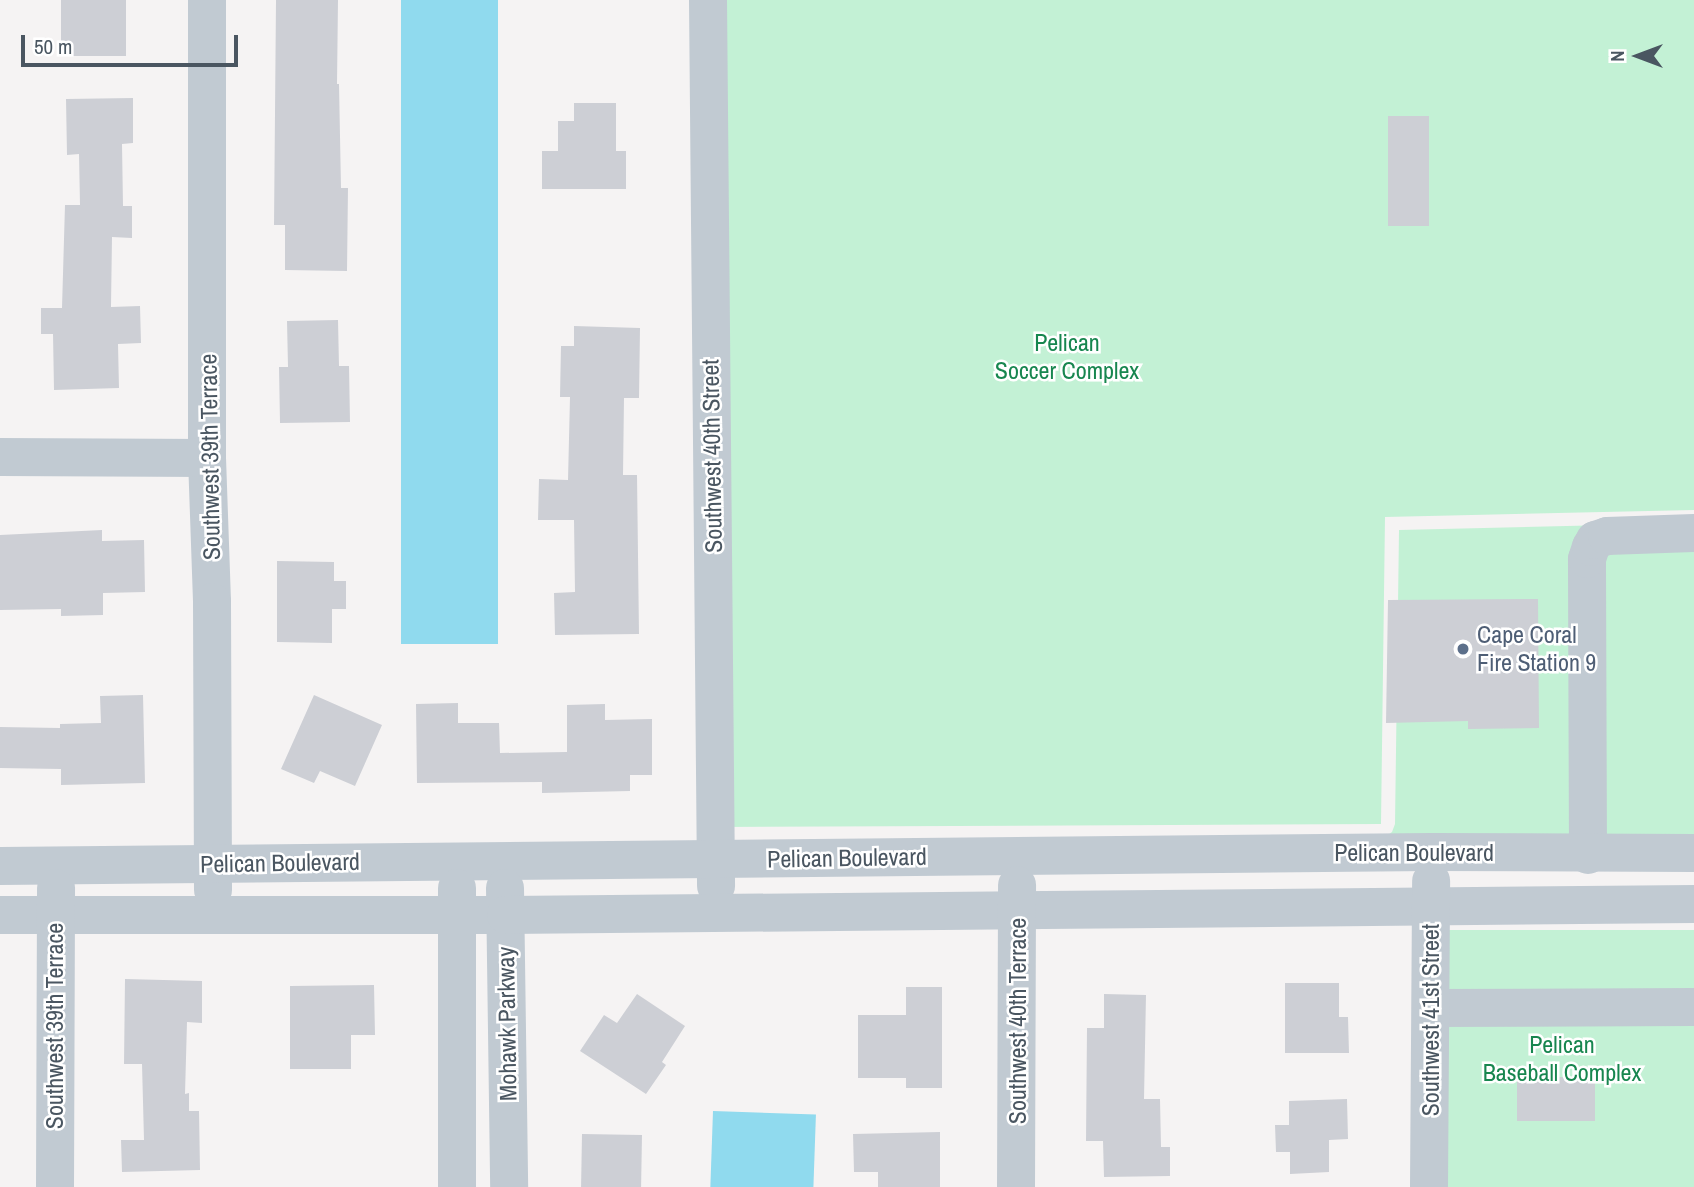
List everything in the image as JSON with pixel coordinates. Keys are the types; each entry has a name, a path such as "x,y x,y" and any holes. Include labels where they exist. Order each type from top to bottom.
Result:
{"street":[{"name":"Southwest 39th Terrace","path":"207,0 207,457 212,602 214,913"},
{"name":"Southwest 40th Street","path":"708,0 716,913"},
{"path":"0,457 207,457"},
{"path":"1588,855 1587,559 1595,540 1606,536 1694,533"},
{"name":"Pelican Boulevard","path":"0,866 1431,852 1588,855 1694,853"},
{"name":"Southwest 41st Street","path":"1429,1187 1431,852"},
{"name":"Southwest 40th Terrace","path":"1016,856 1019,909 1016,1187"},
{"name":"Mohawk Parkway","path":"457,861 457,1187"},
{"name":"Mohawk Parkway","path":"505,861 509,1187"},
{"name":"Southwest 39th Terrace","path":"55,1187 57,866"},
{"name":"Pelican Boulevard","path":"0,915 506,915 1694,904"},
{"path":"1431,1008 1694,1007"}],"green space":[{"name":"Pelican Soccer Complex","path":"708,0 1694,0 1694,510 1385,517 1381,824 715,827"},
{"path":"1694,523 1694,837 1385,837 1392,832 1395,824 1399,530"},
{"name":"Pelican Baseball Complex","path":"1432,930 1694,930 1694,1187 1432,1187"}],"water":[{"path":"401,0 498,0 498,644 401,644"},
{"path":"713,1111 816,1115 813,1187 710,1187"}],"building":[{"path":"61,0 126,0 126,56 61,56"},
{"path":"276,0 338,0 337,84 341,188 348,188 347,271 285,270 285,225 274,225"},
{"path":"133,98 133,143 122,144 123,206 132,206 132,238 112,237 111,307 140,306 141,343 118,344 119,388 54,390 53,334 41,334 41,308 62,308 65,205 80,205 79,154 67,155 66,99"},
{"path":"574,103 616,103 616,151 626,151 626,189 542,189 542,151 558,151 558,121 574,121"},
{"path":"1388,116 1429,116 1429,226 1388,226"},
{"path":"338,320 339,366 349,366 350,422 280,423 279,367 288,367 287,321"},
{"path":"574,326 640,328 639,398 624,398 623,475 637,475 639,634 555,635 554,593 575,592 574,520 538,520 539,479 568,480 570,397 560,397 561,346 574,346"},
{"path":"102,530 102,541 144,540 145,592 103,593 103,615 61,616 61,609 0,610 0,535"},
{"path":"277,561 334,562 334,581 346,581 346,609 332,609 332,643 277,642"},
{"name":"Cape Coral Fire Station 9","path":"1538,599 1539,728 1468,729 1468,721 1386,723 1388,600"},
{"path":"143,695 145,783 61,785 61,769 0,768 0,727 60,728 60,724 101,723 100,696"},
{"path":"314,695 382,725 355,786 320,771 314,783 281,769"},
{"path":"458,703 458,723 499,723 500,753 567,752 567,705 605,704 605,720 652,719 652,775 630,775 630,791 542,793 542,782 417,783 416,704"},
{"path":"125,979 202,981 202,1023 187,1022 185,1094 189,1093 189,1111 199,1111 200,1170 122,1172 121,1140 144,1140 142,1064 124,1064"},
{"path":"1285,983 1339,983 1339,1017 1348,1017 1349,1053 1285,1053"},
{"path":"374,985 375,1035 351,1035 351,1069 290,1069 290,986"},
{"path":"906,987 942,987 942,1088 906,1088 906,1078 858,1078 858,1015 906,1015"},
{"path":"637,994 685,1026 662,1062 666,1065 646,1094 580,1051 604,1015 617,1023"},
{"path":"1104,994 1146,995 1144,1099 1160,1099 1161,1147 1170,1147 1170,1176 1104,1177 1103,1141 1086,1141 1087,1028 1104,1028"},
{"path":"1517,1077 1595,1077 1595,1121 1517,1121"},
{"path":"1347,1099 1348,1139 1329,1140 1329,1172 1290,1174 1290,1152 1276,1152 1275,1125 1289,1125 1289,1101"},
{"path":"940,1132 940,1187 878,1187 878,1172 854,1172 853,1134"},
{"path":"582,1134 642,1135 641,1187 581,1187"}],"place":[{"name":"Cape Coral Fire Station 9","path":"1463,649"}]}
